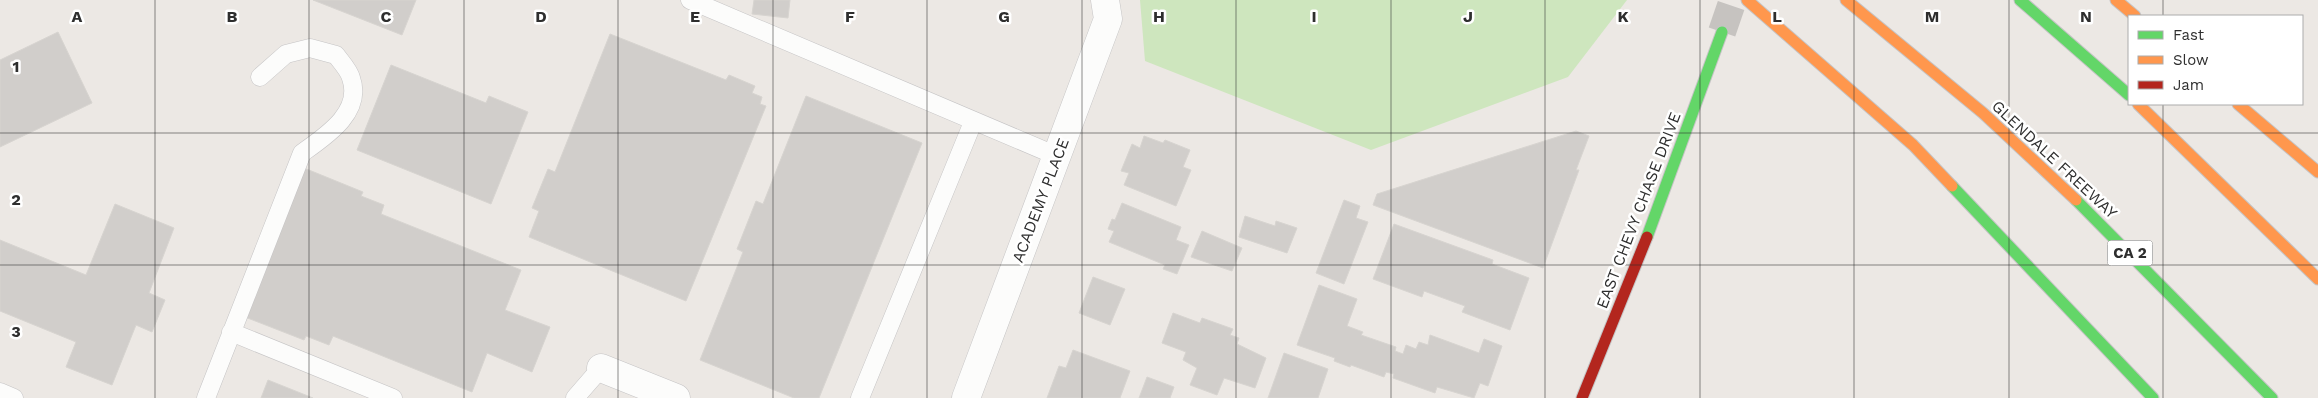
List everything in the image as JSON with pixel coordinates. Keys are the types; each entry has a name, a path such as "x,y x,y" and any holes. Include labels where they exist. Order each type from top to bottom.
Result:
{"main road":[{"path":"1747,0 1913,145 2153,398"},
{"name":"GLENDALE FREEWAY","path":"1846,0 1983,113 2092,215 2272,398"},
{"path":"2116,0 2134,15"},
{"path":"2021,1 2128,94"},
{"name":"EAST CHEVY CHASE DRIVE","path":"1582,398 1640,256 1722,32"},
{"path":"2139,105 2318,279"},
{"path":"2239,105 2318,172"}],"street":[{"name":"ACADEMY PLACE","path":"966,398 1108,19 1105,0"},
{"path":"602,368 676,398"}],"lane":[{"path":"690,0 973,122 1057,156"},
{"path":"206,398 302,153 325,137 344,118 354,99 351,78 336,55 310,48 286,54 260,77"},
{"path":"860,398 973,122"},
{"path":"231,332 393,398"},
{"path":"575,398 602,368"},
{"path":"0,392 14,398"}],"green space":[{"path":"1140,0 1627,0 1568,77 1371,150 1145,61"}],"building":[{"path":"313,0 416,0 402,35"},
{"path":"754,0 790,0 788,18 752,14"},
{"path":"58,32 92,103 0,147 0,60"},
{"path":"610,34 726,80 729,75 755,86 752,93 762,97 760,104 766,106 686,301 529,237 539,211 532,208 548,169 555,172"},
{"path":"391,65 486,103 489,96 528,112 491,204 357,150"},
{"path":"806,96 922,143 819,398 794,398 700,360 743,252 737,249 756,201 763,204"},
{"path":"1576,131 1589,136 1576,170 1579,170 1543,268 1373,205 1377,194"},
{"path":"1144,136 1163,143 1165,140 1190,150 1183,167 1191,170 1176,206 1124,185 1129,173 1121,171 1132,144 1140,148"},
{"path":"304,168 363,192 361,196 384,205 381,214 521,270 505,310 550,327 532,372 487,353 472,392 333,336 329,345 306,336 304,340 245,317"},
{"path":"1344,200 1360,206 1356,218 1368,222 1344,284 1316,273"},
{"path":"1122,203 1181,227 1176,240 1189,245 1177,274 1163,269 1165,265 1109,242 1114,231 1108,229 1112,219 1115,220"},
{"path":"115,204 174,228 149,293 165,300 152,332 136,325 112,385 66,367 76,342 0,311 0,240 86,275"},
{"path":"1245,216 1275,226 1276,221 1297,228 1287,253 1239,237"},
{"path":"1394,224 1493,260 1492,264 1529,278 1510,330 1462,312 1465,306 1424,291 1422,297 1373,279"},
{"path":"1202,231 1242,248 1232,271 1191,257"},
{"path":"1093,277 1125,289 1110,325 1079,313"},
{"path":"1319,285 1357,299 1347,326 1363,332 1361,335 1396,347 1395,351 1403,354 1406,345 1416,349 1419,342 1428,345 1430,335 1479,353 1484,339 1502,346 1488,386 1480,383 1474,398 1437,387 1435,393 1393,378 1394,374 1386,372 1384,377 1351,365 1350,367 1334,361 1335,358 1297,345"},
{"path":"1173,313 1200,323 1202,318 1233,329 1230,335 1239,338 1237,344 1266,358 1255,388 1224,378 1217,395 1190,385 1197,368 1183,360 1186,352 1162,343"},
{"path":"1073,350 1130,371 1120,398 1047,398 1059,366 1066,368"},
{"path":"1284,353 1328,369 1318,398 1268,398"},
{"path":"1147,377 1174,387 1170,398 1139,398"},
{"path":"268,380 313,398 261,398"}],"tunnel":[{"path":"1722,32 1733,0"}],"traffic: fast":[{"path":"2020,0 2128,94"},
{"path":"1647,237 1722,32"},
{"path":"1952,186 2153,398"},
{"path":"2076,200 2272,398"}],"traffic: slow":[{"path":"1747,0 1913,145 1952,186"},
{"path":"1846,0 1983,113 2076,200"},
{"path":"2116,0 2134,15"},
{"path":"2139,105 2318,279"},
{"path":"2239,105 2318,172"}],"traffic: jam":[{"path":"1582,398 1647,237"}]}
